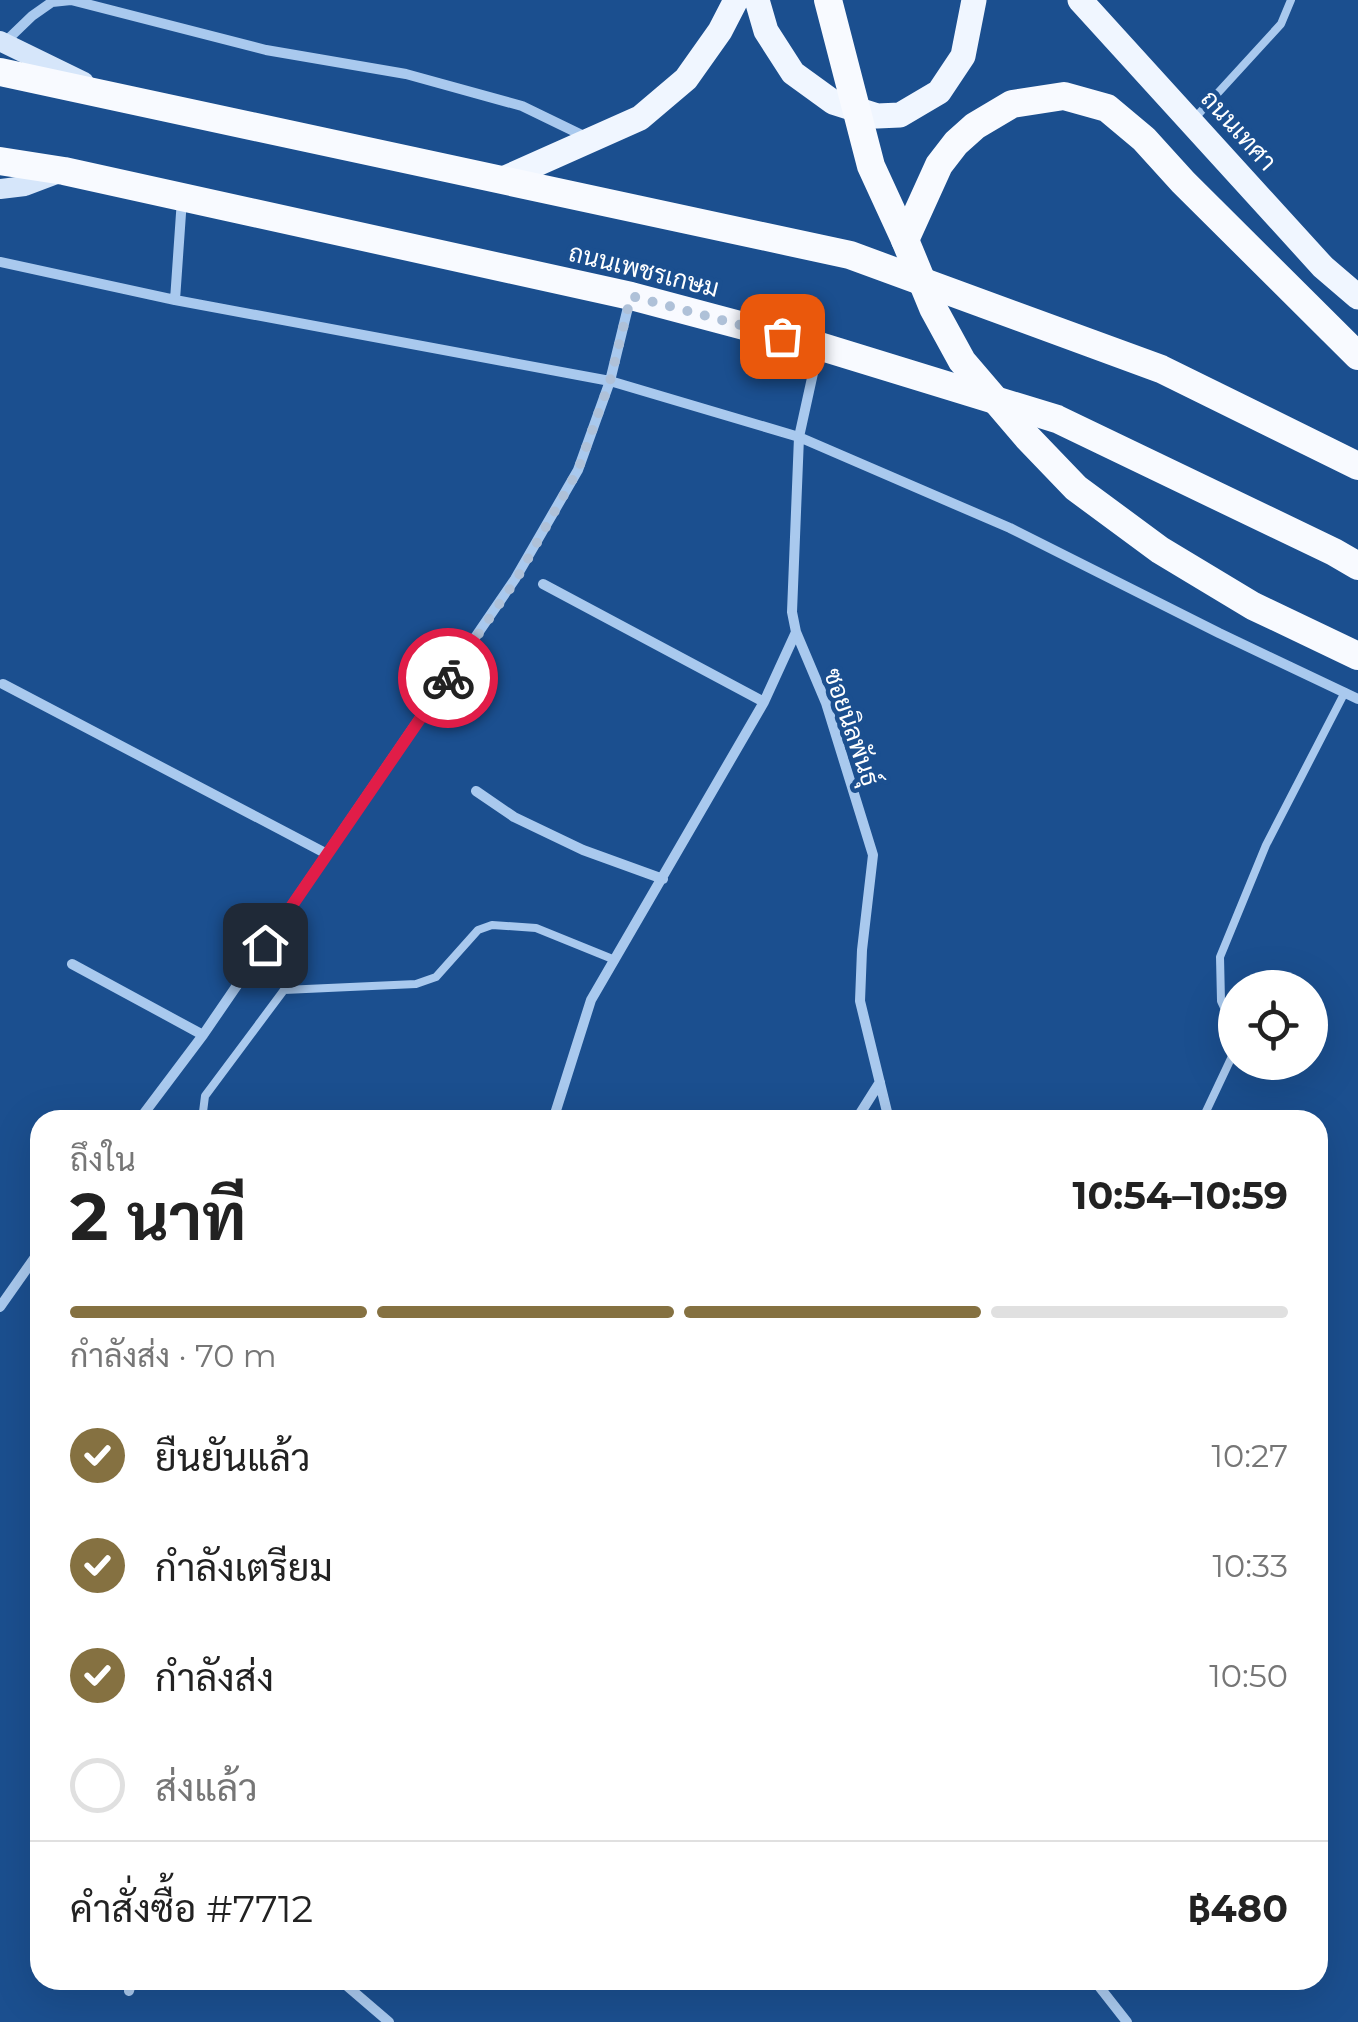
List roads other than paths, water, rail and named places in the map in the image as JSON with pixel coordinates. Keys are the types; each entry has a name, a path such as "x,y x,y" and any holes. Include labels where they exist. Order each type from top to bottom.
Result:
{"highway":[{"path":"828,0 870,166 932,308 962,361 1027,438 1076,488 1160,550 1253,606 1358,656"},
{"path":"0,72 850,255 1161,368 1358,466"},
{"path":"905,240 939,165 956,143 975,126 1012,104 1064,96 1107,108 1144,139 1353,352"},
{"name":"ถนนเพชรเกษม","path":"0,161 64,171 631,296 819,346 1058,418 1358,566"}],"main road":[{"path":"504,179 640,118 686,80 736,0"},
{"path":"758,0 766,31 793,74 833,102 877,116 900,114 939,92 963,56 974,0"},
{"name":"ถนนเทศา","path":"1080,0 1324,267 1358,297"},
{"path":"2,42 112,96"},
{"path":"0,190 25,186 64,171"}],"street":[{"path":"2,42 52,2 71,0 266,50 406,74 522,106 590,138"},
{"path":"174,300 182,198"},
{"path":"0,262 174,300 610,381 799,437 1010,528 1358,700"},
{"path":"147,1110 204,1036 516,580 578,470 610,381 631,296"},
{"name":"ซอยนิลพันธุ์","path":"819,346 799,437 792,612 796,632 826,702 872,855 860,1001 887,1110"},
{"path":"543,584 764,702"},
{"path":"556,1110 591,1000 764,702 796,632"},
{"path":"3,684 327,854"},
{"path":"476,791 514,817 583,850 662,879"},
{"path":"72,964 204,1036"},
{"path":"862,1110 880,1082"},
{"path":"0,1307 30,1264"},
{"path":"352,1990 389,2022"},
{"path":"1102,1990 1127,2022"}],"lane":[{"path":"1191,122 1282,24 1291,0"},
{"path":"1220,970 1220,957 1266,845 1346,692"},
{"path":"203,1110 205,1096 284,990 416,984 436,977 478,930 492,925 536,928 615,960"},
{"path":"1207,1110 1221,1080"}]}
